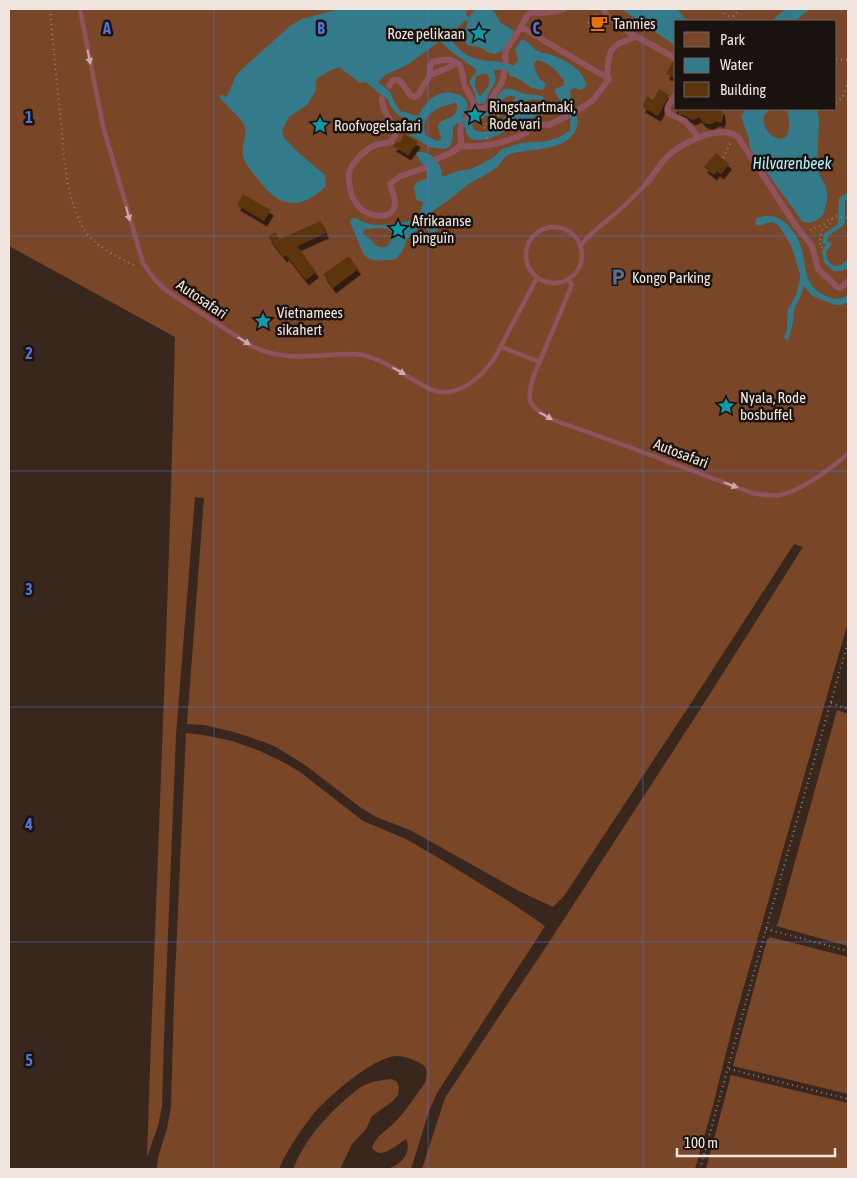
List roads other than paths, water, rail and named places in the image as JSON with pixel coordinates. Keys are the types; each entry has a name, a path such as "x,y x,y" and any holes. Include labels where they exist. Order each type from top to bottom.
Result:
{"street":[{"path":"506,61 506,50 521,27 526,15 535,12 543,13 564,9"},
{"path":"602,9 607,16 636,37 674,58"},
{"path":"521,27 608,78"},
{"path":"578,111 592,100 610,79 608,78 607,68 610,51 619,42 636,37"},
{"path":"388,86 393,80 398,80 411,96 418,96 430,74 432,62 451,60 462,68 465,87 473,101 474,110 467,117"},
{"path":"430,74 456,63"},
{"path":"474,108 485,107 491,102 502,83 504,72"},
{"path":"674,98 666,108 666,111 685,121 699,138"},
{"path":"382,99 382,106 393,124 396,134 391,142 375,146 363,154 350,169 348,175 349,184 356,204 370,214 377,216 387,215 392,212 395,204 390,184 399,176 424,168"},
{"path":"437,159 459,146 488,145 510,140 533,129 538,124 549,125 567,116"},
{"path":"459,146 461,126"},
{"path":"647,183 666,158 680,147 699,138 720,132 735,135 798,229 812,246 818,269 840,288 848,281"}],"lane":[{"name":"Autosafari","path":"80,9 103,126 140,257 147,270 159,284 250,345 275,355 298,357 344,354 362,355 385,363 436,391 447,392 460,389 469,384 494,359 537,278"},
{"path":"580,246 647,183"},
{"path":"549,227 562,228 573,234 580,246 582,257 574,274 558,283 546,282 537,278 528,266 526,254 529,242 537,232 549,227"},
{"name":"Autosafari","path":"568,279 572,286 529,390 532,406 542,414 551,419 752,493 774,495 797,489 848,454"},
{"path":"501,347 540,362"}],"water":[{"path":"339,9 466,9 466,15 469,17 475,9 490,9 495,13 500,22 514,31 502,50 495,54 467,45 465,33 468,21 465,21 448,34 456,46 471,57 514,66 518,60 515,49 522,39 539,52 555,56 567,62 581,74 586,86 579,90 576,88 571,89 571,99 577,118 576,129 565,142 547,148 510,154 494,169 473,181 433,211 430,219 437,226 438,230 434,233 424,227 418,229 407,239 403,250 396,259 370,259 363,253 350,222 351,219 355,218 365,223 384,225 406,222 419,214 423,202 416,200 414,187 416,183 427,178 426,170 415,152 431,155 439,165 442,177 458,171 471,169 494,157 502,149 521,143 548,141 559,137 570,131 569,114 554,89 563,86 564,81 553,68 538,60 534,63 534,66 539,78 546,84 543,90 532,88 517,78 510,76 507,70 493,70 495,83 485,103 478,104 469,82 477,70 440,41 407,65 387,74 378,82 390,92 400,111 418,116 429,100 439,94 451,93 457,94 466,100 467,110 462,116 471,120 493,106 498,95 504,89 541,96 548,105 548,108 542,113 530,119 509,123 507,130 494,137 485,139 471,139 466,133 466,128 457,123 453,129 451,143 448,148 443,149 429,147 408,135 416,132 417,122 406,119 395,112 387,98 366,82 360,83 339,67 329,71 316,79 316,90 308,104 289,117 282,130 284,138 325,175 326,186 313,197 291,203 276,198 247,165 243,155 244,125 219,96 227,96 236,76 241,70 290,26 302,19","holes":["487,74 489,78 487,89 480,96 475,87 476,76","515,96 503,122 499,126 484,132 473,129 472,125 474,123 492,113 506,97","533,99 540,100 542,103 540,110 514,115 511,113 511,110","456,103 457,111 439,124 438,129 441,140 437,141 426,136 425,122 427,117 443,106","382,228 388,229 392,232 392,235 389,244 381,247 377,246 363,232 365,229"]},
{"path":"621,9 674,9 679,11 684,18 690,20 674,20 674,45"},
{"path":"786,9 810,9 796,20 772,20"},
{"name":"Hilvarenbeek","path":"745,110 770,110 765,114 766,129 777,138 783,138 787,134 789,125 787,110 817,110 819,120 817,166 827,190 824,212 819,219 809,223 802,221 768,174 759,165 749,146 749,139 741,117"},
{"path":"848,193 848,198 845,201 845,223 828,236 827,241 832,244 826,252 827,259 833,265 841,265 848,259 848,266 847,269 833,271 824,262 822,251 826,245 822,243 824,234 838,224 839,198"},
{"path":"765,216 778,218 788,225 795,234 802,249 808,277 815,290 835,299 848,295 848,302 835,305 811,295 804,286 794,309 793,322 789,339 787,340 784,337 787,329 788,309 796,295 800,274 791,245 779,226 772,222 758,226 755,225 757,218"}],"place":[{"name":"Tannies","path":"599,23"},
{"name":"Roze pelikaan","path":"479,33"},
{"name":"Ringstaartmaki, Rode vari","path":"475,115"},
{"name":"Roofvogelsafari","path":"320,125"},
{"name":"Afrikaanse pinguïn","path":"398,229"},
{"name":"Kongo Parking","path":"618,277"},
{"name":"Vietnamees sikahert","path":"263,321"},
{"name":"Nyala, Rode bosbuffel","path":"726,406"}]}
